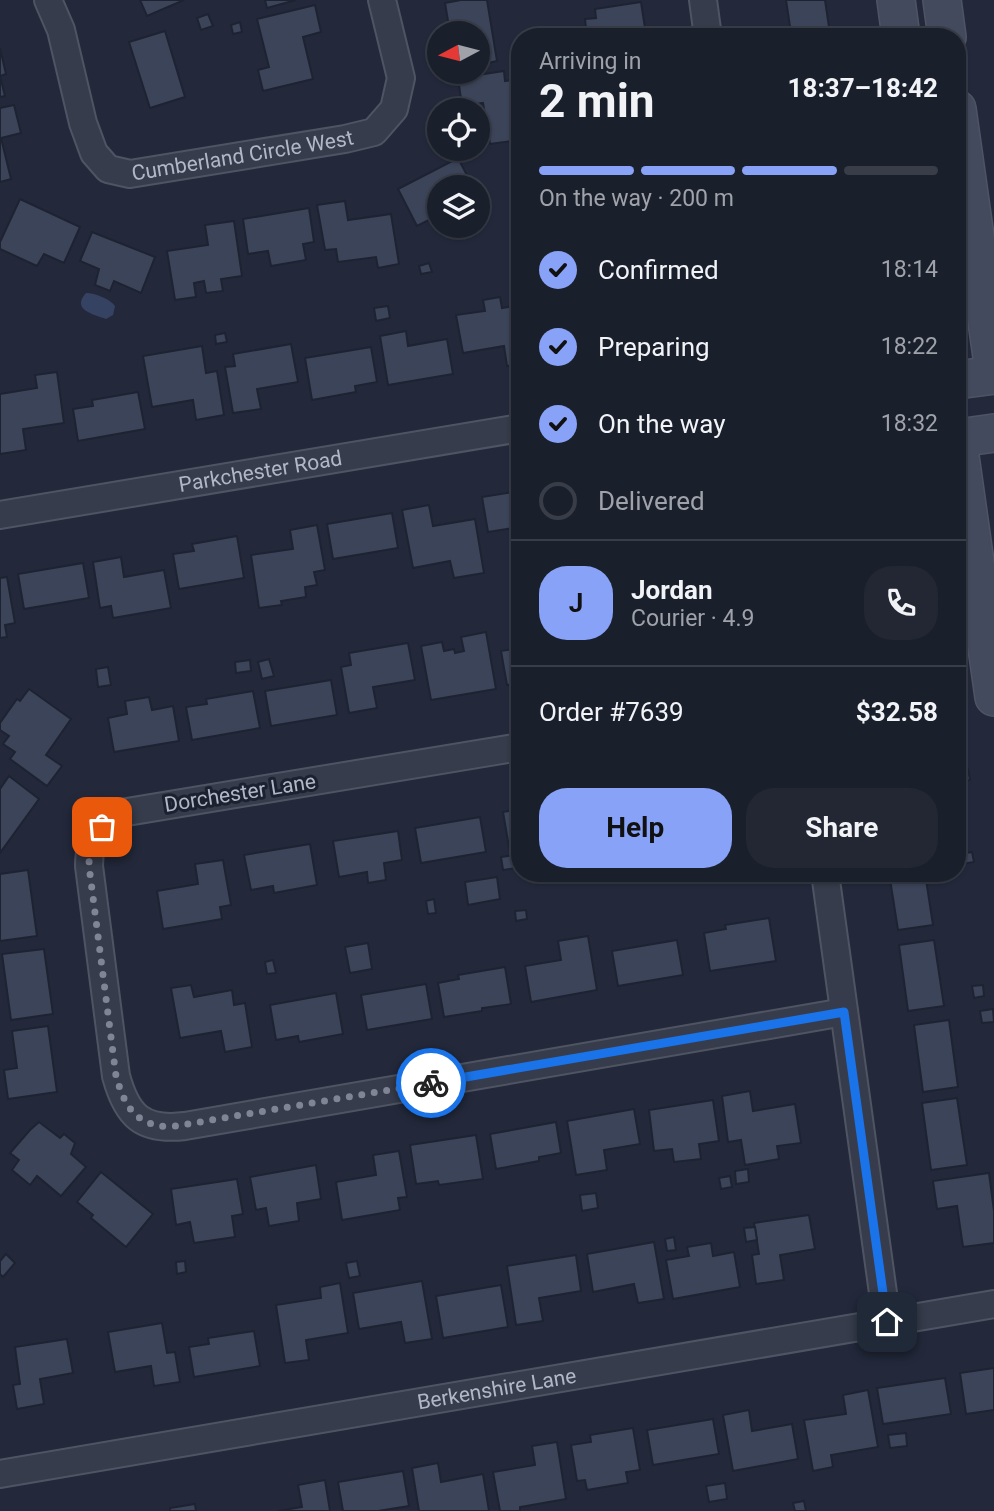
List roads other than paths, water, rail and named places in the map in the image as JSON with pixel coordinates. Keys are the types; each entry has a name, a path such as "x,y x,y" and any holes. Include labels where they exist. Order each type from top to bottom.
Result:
{"main road":[{"path":"896,0 900,28"},
{"path":"942,0 946,28"},
{"path":"966,173 994,373 966,378"},
{"path":"966,435 994,433"},
{"path":"966,499 994,697"}],"street":[{"name":"Cumberland Circle West","path":"48,0 61,30 83,123 94,153 108,169 130,174 374,132 394,109 401,78 382,0"},
{"path":"703,0 707,28"},
{"name":"Parkchester Road","path":"0,515 511,430"},
{"name":"Dorchester Lane","path":"511,748 127,812 113,817 102,827 89,853 89,866 116,1076 121,1094 137,1117 157,1126 185,1126 844,1012"},
{"path":"826,882 887,1322"},
{"name":"Berkenshire Lane","path":"0,1474 994,1304"}],"water":[{"path":"86,293 113,303 113,315 106,319 82,307 82,299"}]}
